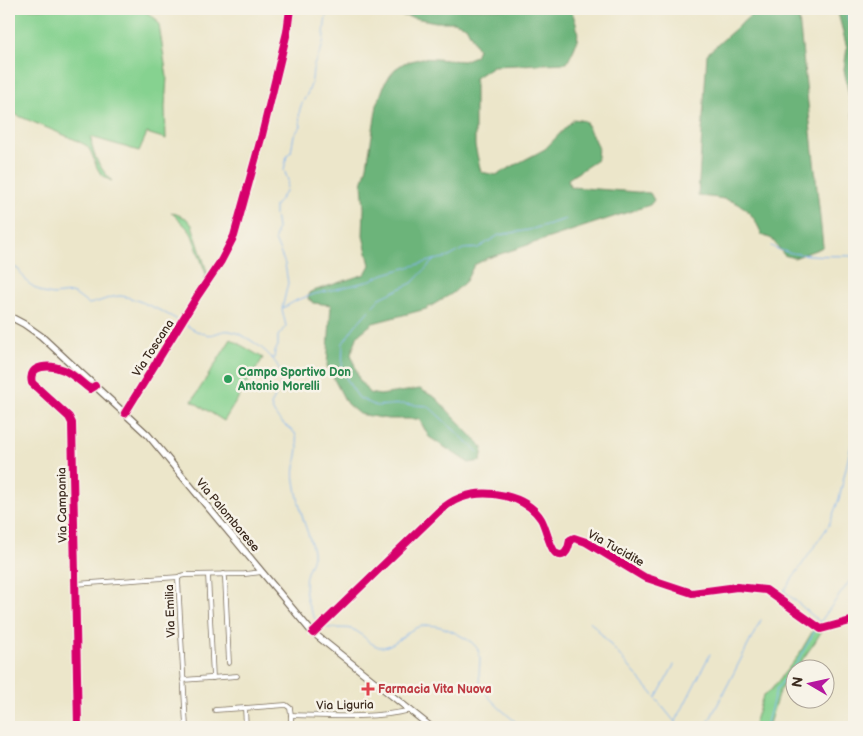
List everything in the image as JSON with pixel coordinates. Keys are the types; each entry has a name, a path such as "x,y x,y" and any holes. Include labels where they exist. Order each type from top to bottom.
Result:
{"main road":[{"name":"Via Palombarese","path":"9,316 41,336 125,413 161,450 262,572 315,630 431,727"}],"street":[{"name":"Via Toscana","path":"125,413 186,317 198,294 221,261 238,226 287,32 290,9"},
{"name":"Via Campania","path":"78,727 72,423 32,383 31,376 34,370 39,367 61,369 90,389 95,386"},
{"name":"Via Tucidite","path":"315,630 438,512 459,498 483,494 502,495 534,511 543,522 552,548 557,554 565,554 570,540 574,538 586,542 644,577 692,593 737,587 766,590 820,628 826,629 854,620"},
{"name":"Via Emilia","path":"186,727 179,577 185,575 262,572"},
{"path":"224,574 229,663"},
{"path":"208,575 213,678"},
{"path":"75,584 179,577"},
{"path":"184,680 237,676"},
{"path":"215,710 286,705 290,708 292,727"},
{"path":"245,708 246,727"},
{"name":"Via Liguria","path":"291,715 382,715 411,710"},
{"path":"9,727 20,727"}],"green space":[{"path":"9,9 142,9 156,19 159,25 167,77 165,107 166,139 147,133 139,151 91,137 97,161 112,181 98,170 87,146 9,112"},
{"path":"396,9 571,9 578,37 575,48 567,63 493,66 475,78 475,146 481,172 496,175 545,149 574,119 585,121 598,147 597,160 568,179 570,187 650,193 654,200 650,205 488,258 474,265 466,281 453,293 426,309 373,323 358,335 351,354 359,379 369,393 380,395 420,389 436,398 483,448 481,461 469,463 429,437 419,419 388,419 359,414 347,404 327,366 331,305 314,303 308,299 310,292 365,274 370,265 363,236 364,208 362,184 367,166 377,105 385,83 395,69 404,63 422,58 463,61 475,56 478,49 466,26 454,22 436,22 399,15"},
{"path":"752,9 798,9 823,246 794,258 784,255 772,239 762,235 751,215 738,203 720,198 698,196 707,54 752,14"},
{"path":"837,9 854,9 854,123 844,69 847,48"},
{"path":"171,212 186,218 192,225 208,275 205,280 206,274 192,235"},
{"name":"Campo Sportivo Don Antonio Morelli","path":"231,339 263,358 224,421 192,401"},
{"path":"815,627 821,632 803,658 796,658"},
{"path":"786,671 786,682 779,692 768,727 753,727 763,696 771,690"}],"waterway":[{"path":"274,358 278,346 278,336 286,326 282,309 288,283 285,264 275,240 277,228 275,206 286,191 288,180 284,170 287,155 291,152 294,135 301,126 300,108 309,90 314,65 321,51 328,9"},
{"path":"846,9 849,25 854,30"},
{"path":"854,40 854,56"},
{"path":"854,63 852,68 854,88"},
{"path":"283,308 297,300 315,294 366,282 384,274 449,257 463,249 478,248 499,235 529,230 566,219"},
{"path":"771,246 800,254 854,256"},
{"path":"434,260 412,283 380,298 354,327 343,343 342,366 348,382 359,398 376,406 402,404 428,406 478,452"},
{"path":"9,265 18,269 28,283 43,293 53,295 71,293 88,304 117,296 127,297 160,311 198,332 208,335 230,331 246,337 263,349 276,363 281,378 279,389 271,406 278,418 295,433 297,442 295,481 301,512 313,551 313,557 306,576 305,588 309,607 314,618 327,627 354,630 379,647 392,644 414,629 429,625 445,628 468,640 475,645 480,656 479,674 485,692 500,709 522,727"},
{"path":"820,622 784,591 829,525 839,499 851,446"},
{"path":"818,625 854,575"},
{"path":"706,727 761,620"},
{"path":"590,621 656,698 674,665"},
{"path":"766,727 776,690 796,664 816,629"},
{"path":"675,723 710,654"},
{"path":"657,700 679,727"}],"cycle path":[{"path":"125,413 221,261 234,236 262,135 287,32 290,9"},
{"path":"78,727 72,423 69,417 32,383 31,376 37,369 53,367 74,376 90,389 95,386"},
{"path":"313,633 438,512 457,499 481,494 504,496 526,504 541,519 552,548 557,554 563,555 568,548 570,540 574,538 586,542 644,577 692,593 737,587 766,590 821,629 854,620"}],"place":[{"name":"Campo Sportivo Don Antonio Morelli","path":"228,379"},
{"name":"Farmacia Vita Nuova","path":"368,689"}]}
